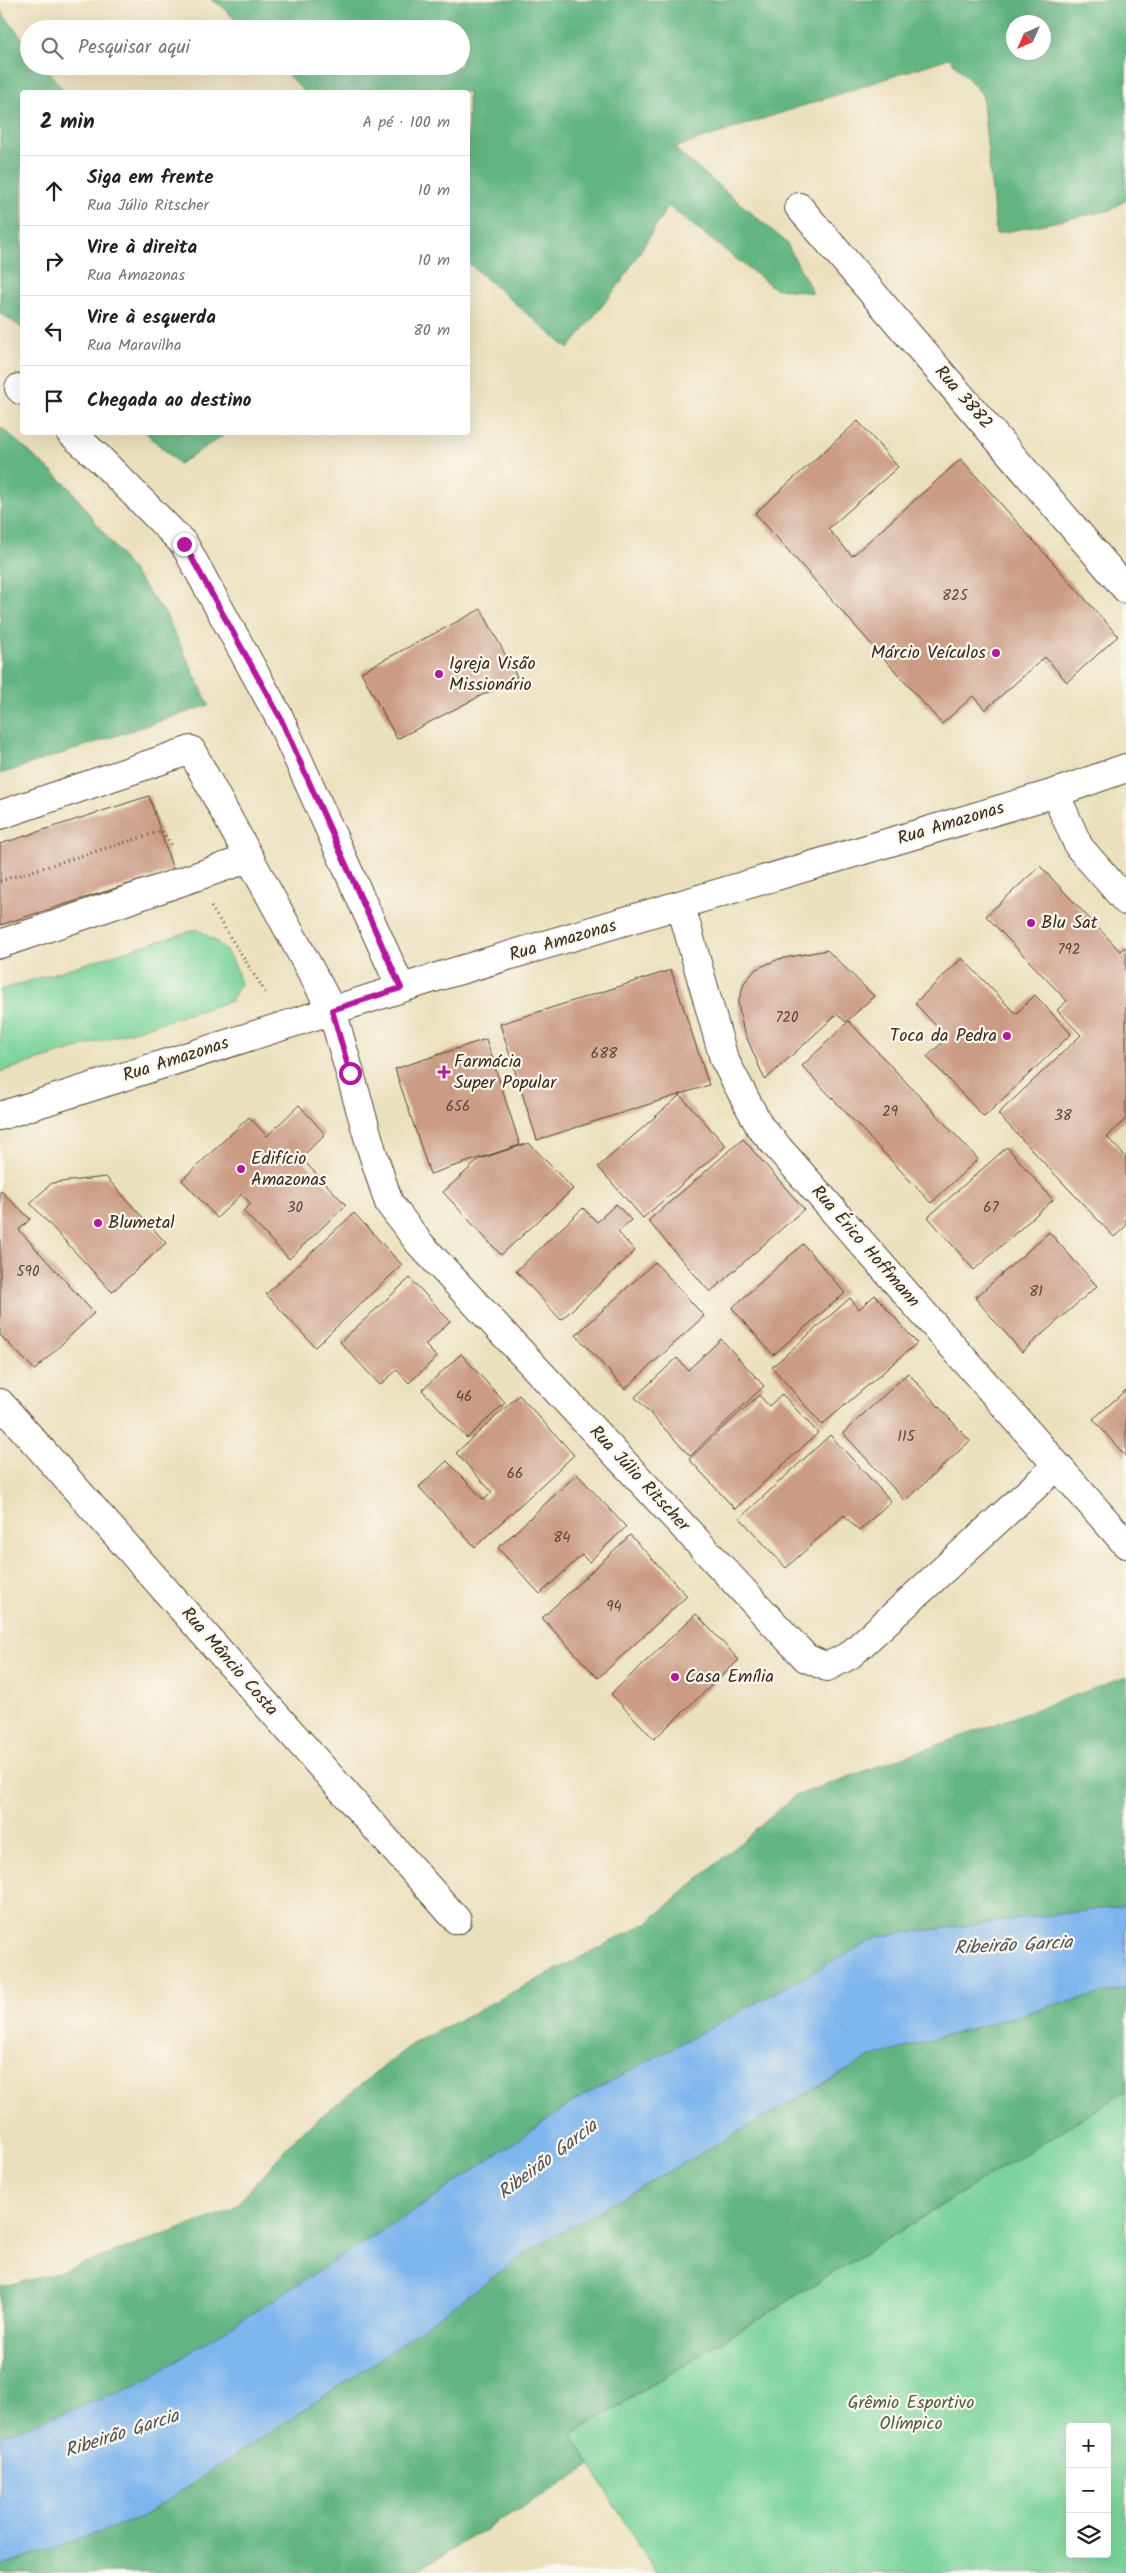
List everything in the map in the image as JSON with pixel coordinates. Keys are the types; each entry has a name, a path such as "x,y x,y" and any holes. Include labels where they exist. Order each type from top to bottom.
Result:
{"street":[{"name":"Rua 3882","path":"799,207 1126,589"},
{"path":"73,435 100,459 184,544 280,717 401,988"},
{"path":"0,815 191,750 332,1010"},
{"name":"Rua Amazonas","path":"0,1116 401,988 1055,793 1126,768"},
{"path":"1055,793 1079,848 1126,901"},
{"path":"0,944 250,858"},
{"name":"Rua Érico Hoffmann","path":"681,906 724,1059 760,1128 1126,1544"},
{"name":"Rua Júlio Ritscher","path":"332,1010 389,1203 420,1244 806,1658 827,1668 850,1655 1057,1466"},
{"name":"Rua Mâncio Costa","path":"0,1403 457,1920"}],"green space":[{"path":"211,0 1126,0 1126,200 1111,210 996,234 982,94 949,58 674,148 786,242 813,293 774,288 668,206 622,281 568,349 470,265 470,90 302,90 288,75 470,75 470,20 235,20 222,6"},
{"path":"0,10 20,36 20,75 51,75 63,90 20,90 20,327 0,313"},
{"path":"1,427 69,487 166,615 209,705 0,774"},
{"path":"148,435 224,435 179,464"},
{"path":"197,929 220,945 234,964 241,983 231,1001 0,1072 0,990"},
{"path":"1126,1677 1126,1906 880,1936 576,2100 414,2211 137,2386 0,2436 0,2287 58,2273 232,2210 300,2133 412,2044 647,1923 795,1796"},
{"path":"1126,1988 1126,2091 572,2434 591,2466 412,2573 0,2573 0,2566 141,2518 378,2360 535,2247 869,2058 1055,2005"},
{"name":"Grêmio Esportivo Olímpico","path":"1126,2091 1126,2573 656,2573 572,2435"}],"water":[{"name":"Ribeirão Garcia","path":"1126,1906 1126,1988 1054,2005 869,2058 535,2247 378,2360 141,2518 0,2566 0,2436 137,2386 414,2211 576,2100 880,1936"}],"building":[{"path":"858,421 898,467 828,529 852,556 961,459 1118,636 1067,682 1045,657 985,710 973,696 942,724 755,513"},
{"name":"Igreja Visão Missionário","path":"481,609 517,677 397,739 361,672"},
{"path":"149,796 173,870 0,925 0,844"},
{"path":"1040,866 1120,951 1125,947 1126,949 1126,1119 1107,1137 1126,1157 1126,1226 1114,1237 998,1114 1081,1035 1057,1010 1067,1001 986,916"},
{"path":"827,950 874,996 846,1022 837,1014 765,1080 743,1029 738,1003 744,983 756,969 779,959"},
{"name":"Toca da Pedra","path":"962,958 1016,1014 1035,995 1071,1034 984,1117 927,1057 947,1038 915,1003"},
{"path":"671,970 709,1085 537,1140 500,1024"},
{"path":"849,1021 978,1159 931,1203 802,1066"},
{"path":"486,1039 520,1145 430,1174 395,1069"},
{"path":"680,1095 726,1146 643,1218 598,1167"},
{"path":"299,1105 325,1134 301,1158 346,1205 289,1259 243,1211 251,1204 242,1194 217,1218 182,1180 249,1117 267,1136"},
{"path":"743,1139 804,1209 710,1292 648,1221"},
{"path":"529,1143 573,1189 501,1255 443,1192 480,1159"},
{"path":"1007,1147 1053,1200 974,1270 928,1217"},
{"name":"Blumetal","path":"106,1177 166,1243 112,1292 30,1203 52,1183"},
{"path":"0,1190 30,1219 19,1230 94,1313 35,1370 0,1335"},
{"path":"616,1204 631,1220 618,1232 635,1251 561,1320 516,1271 583,1208 597,1222"},
{"path":"354,1213 402,1265 315,1347 266,1294"},
{"path":"1049,1232 1097,1286 1022,1352 975,1298"},
{"path":"803,1244 845,1293 773,1355 732,1308"},
{"path":"655,1262 704,1316 625,1389 576,1335"},
{"path":"410,1278 450,1321 425,1345 437,1357 409,1383 397,1370 380,1385 340,1342"},
{"path":"875,1295 917,1343 822,1425 772,1367 850,1298 859,1309"},
{"path":"721,1339 764,1386 690,1456 635,1397 677,1358 688,1370"},
{"path":"461,1354 505,1403 467,1438 422,1390"},
{"path":"908,1373 970,1441 905,1501 843,1433"},
{"path":"1126,1390 1126,1457 1093,1419"},
{"path":"782,1394 818,1433 735,1509 689,1459 759,1395 769,1406"},
{"path":"519,1395 574,1455 475,1547 419,1487 447,1461 484,1500 492,1492 456,1453"},
{"path":"830,1435 891,1501 859,1531 844,1515 786,1568 740,1518"},
{"path":"577,1474 626,1527 589,1562 582,1555 540,1594 498,1548"},
{"path":"630,1535 687,1596 598,1678 542,1618"},
{"name":"Casa Emília","path":"696,1614 739,1660 654,1739 611,1694"}],"place":[{"name":"Márcio Veículos","path":"996,653"},
{"name":"Igreja Visão Missionário","path":"439,674"},
{"name":"Blu Sat","path":"1031,923"},
{"name":"Toca da Pedra","path":"1007,1036"},
{"name":"Farmácia Super Popular","path":"444,1072"},
{"name":"Edifício Amazonas","path":"241,1169"},
{"name":"Blumetal","path":"98,1223"},
{"name":"Casa Emília","path":"675,1677"}],"route":[{"path":"184,544 280,717 401,988 332,1010 350,1073"}]}
